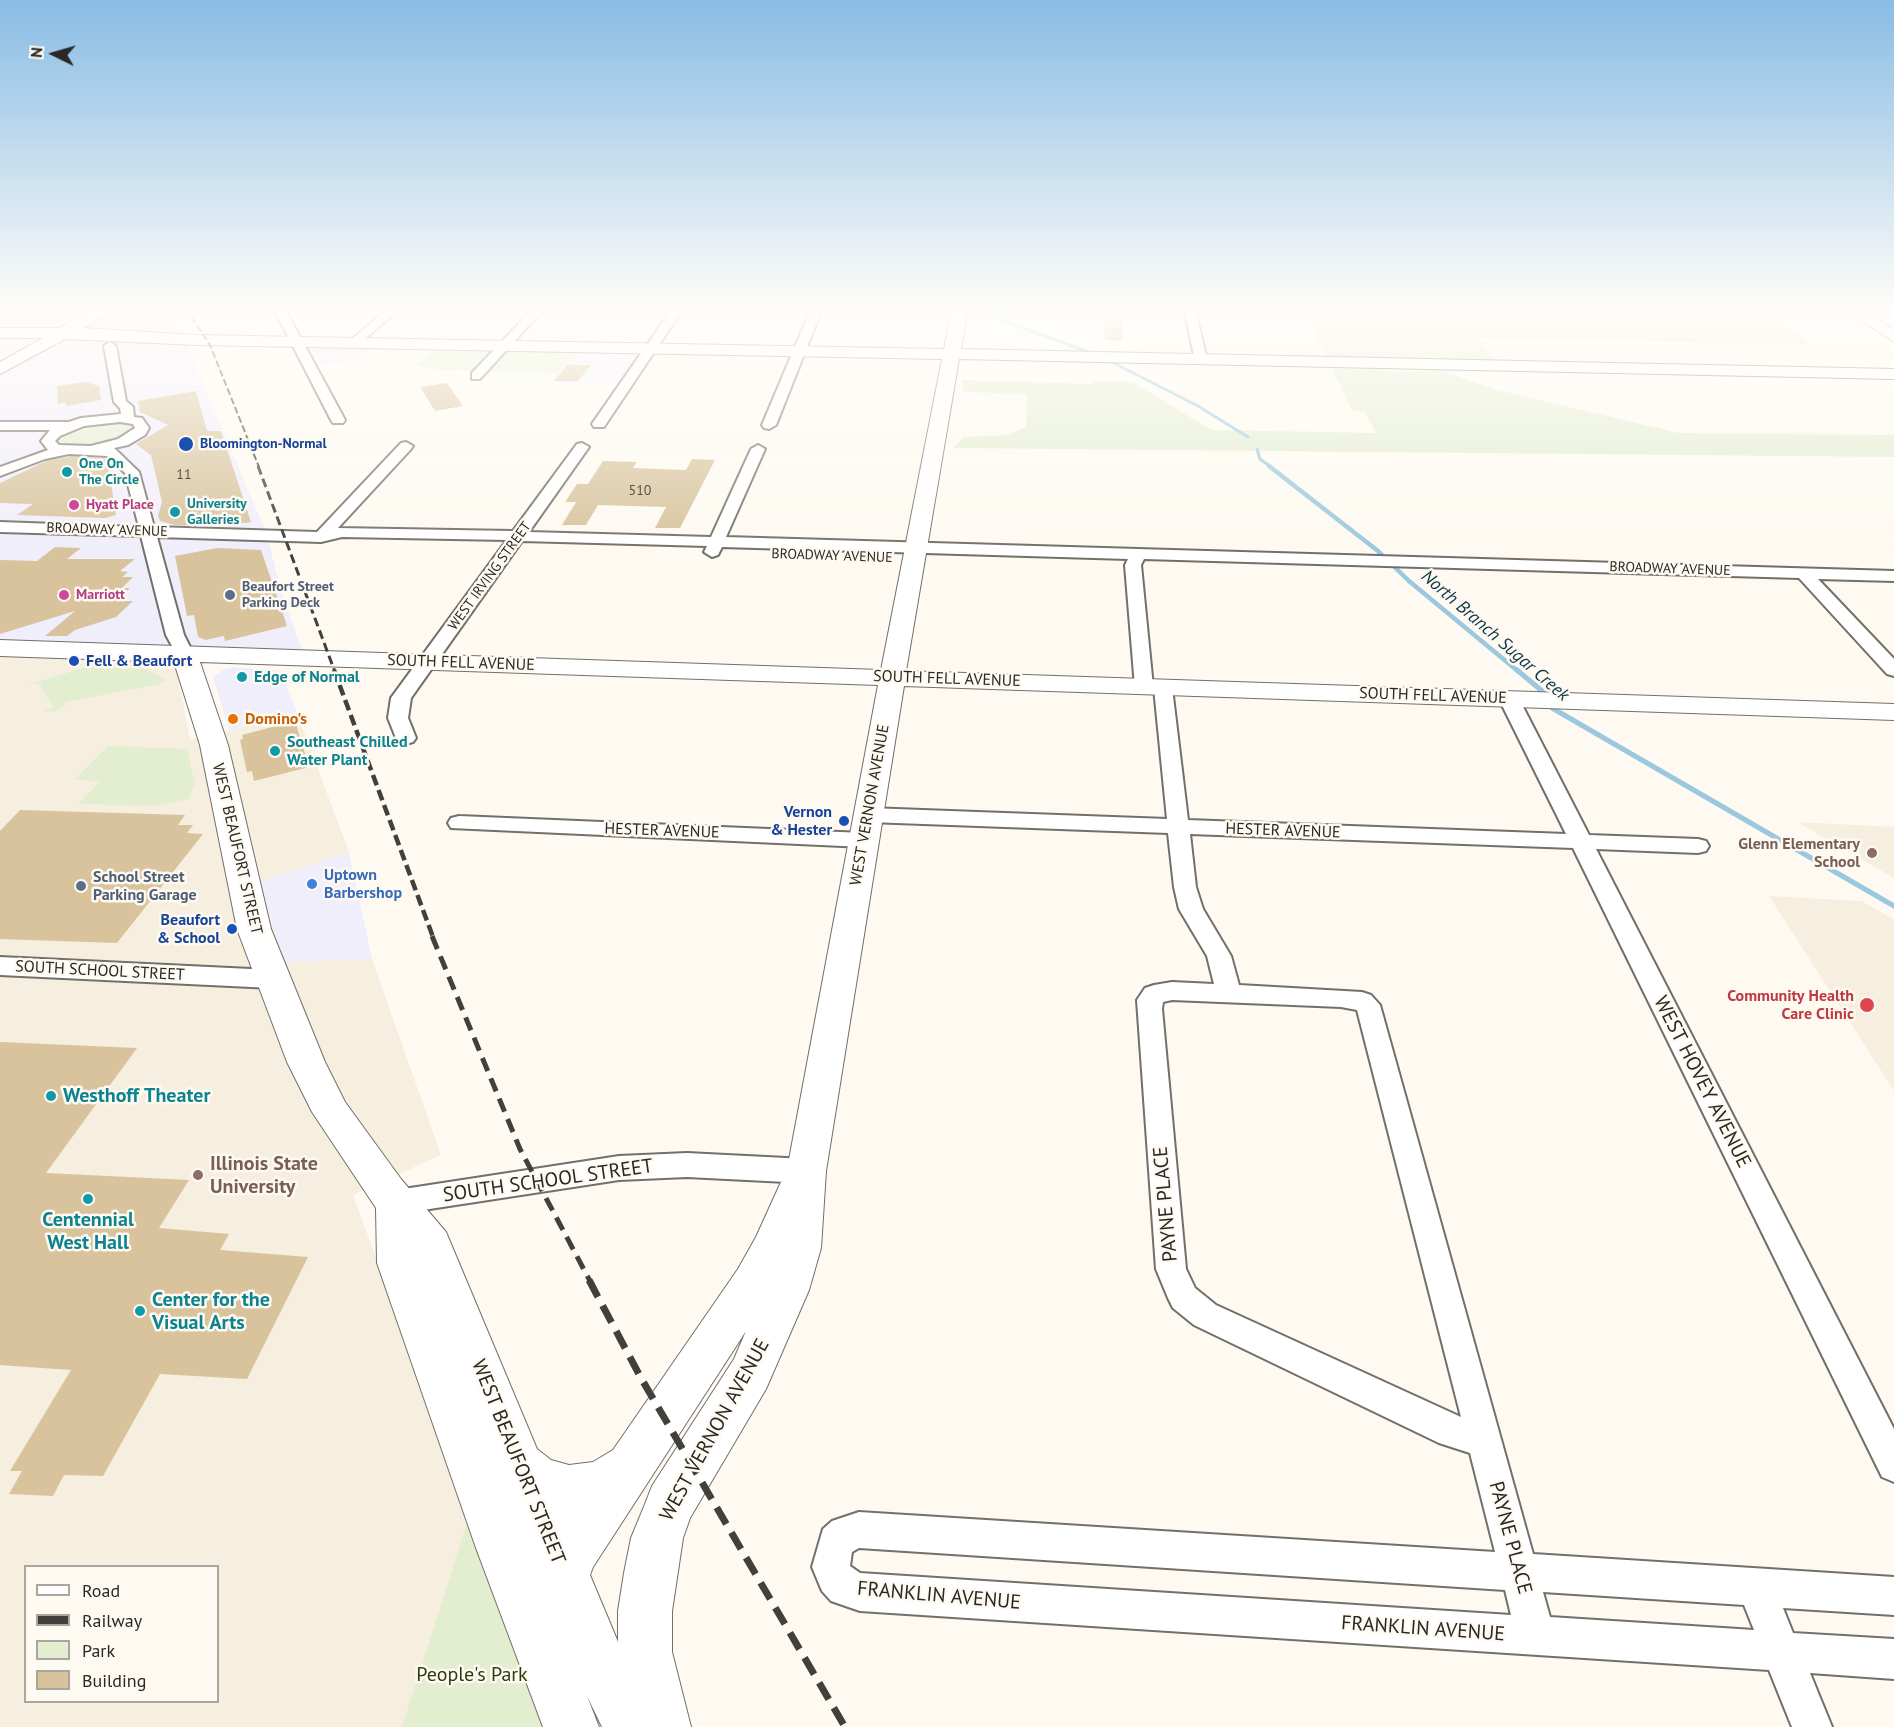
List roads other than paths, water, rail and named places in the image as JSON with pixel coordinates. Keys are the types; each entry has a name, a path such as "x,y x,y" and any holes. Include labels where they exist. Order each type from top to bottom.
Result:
{"main road":[{"name":"WEST VERNON AVENUE","path":"663,1727 645,1652 645,1611 657,1538 670,1504 750,1374 787,1290 800,1248 806,1171 944,390"},
{"name":"SOUTH FELL AVENUE","path":"0,648 1894,711"},
{"name":"WEST BEAUFORT STREET","path":"184,653 203,705 254,929 306,1062 331,1112 431,1245 597,1658 632,1727"},
{"name":"WEST VERNON AVENUE","path":"548,1670 552,1616 563,1571 629,1466 753,1283 773,1248 806,1171"},
{"path":"397,1202 399,1263 571,1727"},
{"path":"521,1467 537,1480 569,1490 586,1489 607,1482 629,1466"}],"street":[{"path":"118,390 120,402 126,407 128,419"},
{"path":"321,390 338,420"},
{"path":"599,424 623,390"},
{"path":"769,425 784,390"},
{"path":"98,420 114,411 120,402"},
{"path":"0,426 71,426 98,420 128,419 137,421 142,428 130,439 91,450"},
{"path":"0,471 71,426"},
{"path":"0,435 48,439"},
{"path":"48,439 55,449 111,452 132,472"},
{"name":"WEST BEAUFORT STREET","path":"130,439 124,445 137,465 132,472 175,635 184,653"},
{"path":"321,537 406,446"},
{"name":"WEST IRVING STREET","path":"406,738 398,718 401,698 582,447"},
{"path":"714,547 758,449"},
{"path":"0,471 41,456 68,450"},
{"name":"BROADWAY AVENUE","path":"0,527 321,537 331,542 515,541 1350,566 1420,562 1444,570 1808,578 1894,576"},
{"path":"1135,560 1154,687 1179,827 1185,888 1191,909 1219,956 1229,993"},
{"path":"1350,566 1444,570"},
{"path":"1808,578 1894,670"},
{"name":"BROADWAY AVENUE","path":"1808,578 1894,586"},
{"name":"WEST HOVEY AVENUE","path":"1520,699 1580,842 1894,1465"},
{"name":"HESTER AVENUE","path":"459,823 1179,827 1698,846"},
{"name":"SOUTH SCHOOL STREET","path":"0,966 272,979"},
{"name":"PAYNE PLACE","path":"1484,1439 1451,1431 1205,1315 1184,1298 1171,1269 1150,1000 1160,992 1341,998 1367,1005 1484,1439 1520,1573 1536,1636"},
{"name":"SOUTH SCHOOL STREET","path":"397,1202 619,1168 687,1165 806,1171"},
{"name":"FRANKLIN AVENUE","path":"1894,1596 1756,1589 860,1530 845,1533 836,1542 831,1567 835,1578 844,1588 860,1592 1894,1659"},
{"path":"1756,1589 1784,1653 1812,1727"}],"waterway":[{"name":"North Branch Sugar Creek","path":"1166,390 1198,406 1248,437"},
{"name":"North Branch Sugar Creek","path":"1257,449 1260,459 1271,467"},
{"name":"North Branch Sugar Creek","path":"1269,466 1378,551 1409,581 1519,672"},
{"name":"North Branch Sugar Creek","path":"1517,670 1542,691 1552,708 1894,906"}],"railway":[{"path":"228,390 259,467"},
{"path":"258,466 335,672"},
{"path":"334,670 433,937"},
{"path":"432,936 520,1149 590,1281"},
{"path":"589,1280 641,1378 845,1727"}],"place":[{"name":"Bloomington-Normal","path":"186,444"},
{"name":"One On The Circle","path":"67,472"},
{"name":"Hyatt Place","path":"74,505"},
{"name":"University Galleries","path":"175,512"},
{"name":"Marriott","path":"64,595"},
{"name":"Beaufort Street Parking Deck","path":"230,595"},
{"name":"Fell & Beaufort","path":"74,661"},
{"name":"Edge of Normal","path":"242,677"},
{"name":"Domino's","path":"233,719"},
{"name":"Southeast Chilled Water Plant","path":"275,751"},
{"name":"Vernon & Hester","path":"844,821"},
{"name":"Glenn Elementary School","path":"1872,853"},
{"name":"Uptown Barbershop","path":"312,884"},
{"name":"School Street Parking Garage","path":"81,886"},
{"name":"Beaufort & School","path":"232,929"},
{"name":"Community Health Care Clinic","path":"1867,1005"},
{"name":"Westhoff Theater","path":"51,1096"},
{"name":"Illinois State University","path":"198,1175"},
{"name":"Centennial West Hall","path":"88,1199"},
{"name":"Center for the Visual Arts","path":"140,1311"}],"park label":[{"name":"People's Park","path":"472,1675"}]}
